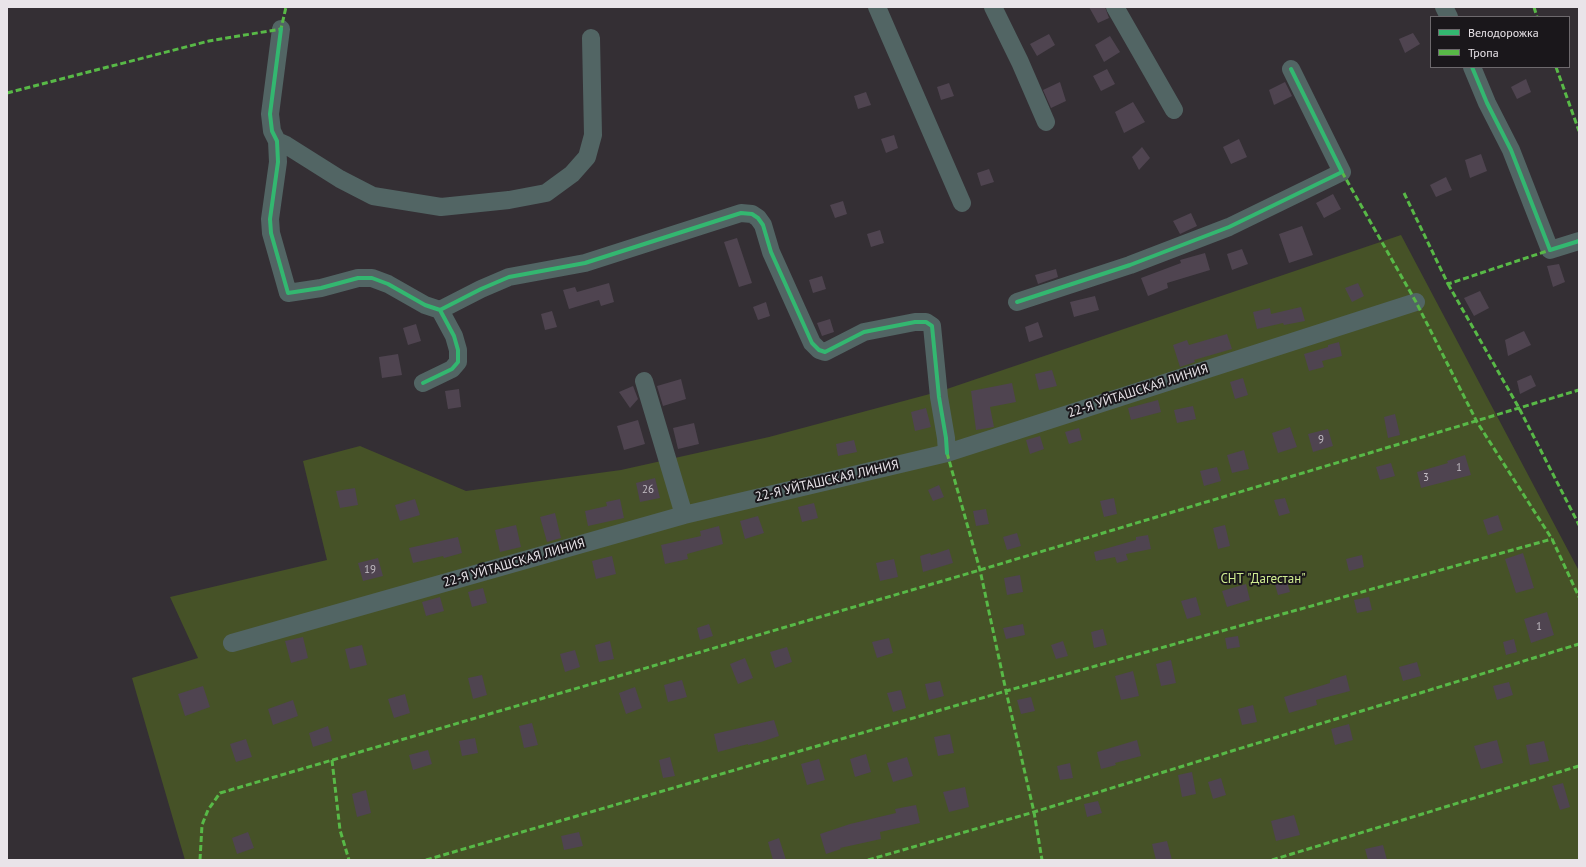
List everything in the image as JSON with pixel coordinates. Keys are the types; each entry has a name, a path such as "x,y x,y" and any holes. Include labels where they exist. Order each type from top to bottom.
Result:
{"street":[{"path":"877,7 962,203"},
{"path":"993,7 1046,122"},
{"path":"1115,7 1174,110"},
{"path":"1444,7 1448,16"},
{"path":"281,28 270,114 272,130 276,141 278,162 270,219 271,233 288,293 321,288 358,278 372,278 388,284 425,305 440,310 454,336 458,350 458,362 452,369 423,383"},
{"path":"276,141 286,145 340,179 373,196 440,207 509,200 546,193 572,174 587,157 593,135 591,38"},
{"path":"1472,68 1487,103 1512,150 1550,250 1579,241"},
{"path":"1017,302 1130,265 1229,227 1342,172 1291,69"},
{"path":"440,310 481,289 509,278 585,263 741,213 752,214 764,225 771,252 812,343 819,350 825,352 831,350 864,332 915,322 926,322 932,326 939,398 947,453"},
{"name":"22-Я УЙТАШСКАЯ ЛИНИЯ","path":"232,643 684,515 947,453 1416,302"},
{"path":"644,381 684,515"}],"green space":[{"name":"СНТ \"Дагестан\"","path":"1401,235 1579,571 1579,860 185,860 132,678 198,658 170,597 327,560 303,461 360,446 466,491 621,470 769,437 941,391"}],"building":[{"path":"1089,7 1105,7 1109,18 1098,23"},
{"path":"1413,33 1420,44 1405,53 1399,39"},
{"path":"1049,34 1055,45 1037,56 1030,44"},
{"path":"1110,36 1120,52 1104,62 1095,45"},
{"path":"1107,69 1115,84 1101,91 1093,76"},
{"path":"1526,79 1531,92 1517,99 1511,87"},
{"path":"1060,82 1066,101 1051,108 1043,90"},
{"path":"1285,82 1292,96 1274,105 1269,90"},
{"path":"949,83 954,96 941,100 937,87"},
{"path":"866,92 871,105 858,109 854,96"},
{"path":"1133,102 1145,122 1124,133 1115,112"},
{"path":"894,135 898,148 886,153 881,139"},
{"path":"1239,139 1247,157 1231,164 1223,147"},
{"path":"1142,147 1150,158 1139,170 1132,157"},
{"path":"1481,154 1487,171 1470,178 1465,160"},
{"path":"989,169 994,182 981,186 977,173"},
{"path":"1446,177 1452,190 1436,197 1430,185"},
{"path":"1333,194 1341,209 1324,218 1316,203"},
{"path":"843,201 847,214 835,218 830,205"},
{"path":"1191,213 1197,226 1180,234 1173,221"},
{"path":"1302,226 1313,255 1289,263 1279,234"},
{"path":"880,230 884,243 871,247 867,234"},
{"path":"737,238 752,283 739,287 724,242"},
{"path":"1242,249 1248,264 1232,270 1227,254"},
{"path":"1205,253 1210,270 1167,283 1168,288 1148,296 1141,278 1181,263 1180,260"},
{"path":"1559,264 1565,282 1553,287 1547,266"},
{"path":"1056,269 1058,277 1038,284 1035,275"},
{"path":"822,276 826,289 813,293 809,280"},
{"path":"609,283 614,302 601,306 599,300 569,309 563,290 575,287 577,292"},
{"path":"1358,283 1364,296 1352,302 1345,288"},
{"path":"1480,291 1489,308 1474,316 1464,298"},
{"path":"1095,296 1099,310 1074,317 1070,302"},
{"path":"766,302 770,316 758,320 753,307"},
{"path":"1301,307 1305,321 1284,325 1283,323 1257,329 1253,312 1270,308 1271,314"},
{"path":"552,311 557,327 545,330 541,314"},
{"path":"830,319 834,332 822,336 817,323"},
{"path":"1038,322 1043,337 1029,342 1025,327"},
{"path":"416,324 421,341 408,345 403,328"},
{"path":"1524,331 1531,345 1508,356 1505,340"},
{"path":"1227,334 1232,349 1194,360 1195,362 1180,367 1173,345 1187,340 1189,345"},
{"path":"1339,342 1342,356 1322,361 1324,367 1309,371 1304,354"},
{"path":"398,354 402,375 382,378 379,357"},
{"path":"1052,370 1057,386 1039,390 1035,374"},
{"path":"1531,375 1536,386 1520,394 1517,381"},
{"path":"1243,378 1248,395 1235,399 1230,382"},
{"path":"681,379 686,399 663,406 657,386"},
{"path":"1012,383 1016,402 990,407 994,427 976,430 971,391"},
{"path":"633,386 638,399 630,408 619,392"},
{"path":"459,389 461,407 448,409 445,391"},
{"path":"1158,400 1161,412 1131,420 1128,408"},
{"path":"1193,406 1196,419 1177,423 1174,410"},
{"path":"926,408 931,427 915,431 911,412"},
{"path":"1395,414 1400,435 1388,438 1384,417"},
{"path":"638,420 645,444 624,450 617,426"},
{"path":"694,423 699,444 678,449 673,428"},
{"path":"1290,427 1297,447 1278,453 1272,433"},
{"path":"1079,428 1082,440 1069,444 1065,432"},
{"path":"1328,429 1333,446 1313,452 1308,434"},
{"path":"1040,436 1044,449 1030,454 1026,440"},
{"path":"854,440 857,452 838,456 836,444"},
{"path":"1244,450 1249,469 1232,473 1227,455"},
{"path":"1465,455 1471,475 1421,488 1417,472 1448,463 1447,461"},
{"path":"1391,463 1395,476 1380,480 1376,467"},
{"path":"1217,467 1221,481 1204,486 1200,471"},
{"path":"655,478 660,498 640,502 636,483"},
{"path":"939,485 944,497 933,501 928,490"},
{"path":"355,488 358,505 340,508 336,491"},
{"path":"1114,498 1117,514 1104,517 1100,501"},
{"path":"1285,498 1290,513 1279,516 1274,500"},
{"path":"415,499 420,515 400,521 395,505"},
{"path":"620,499 624,518 588,526 585,511 607,506 606,502"},
{"path":"814,503 818,518 802,522 798,507"},
{"path":"986,509 989,524 976,526 973,511"},
{"path":"555,513 561,538 547,542 540,517"},
{"path":"1498,515 1503,530 1488,535 1483,520"},
{"path":"758,516 764,533 745,539 740,521"},
{"path":"516,525 521,547 500,552 495,530"},
{"path":"1225,525 1230,546 1218,549 1213,528"},
{"path":"719,526 723,544 687,554 688,559 665,564 661,545 701,536 700,531"},
{"path":"1017,533 1021,546 1007,550 1003,537"},
{"path":"1148,535 1151,549 1126,554 1128,560 1117,563 1115,557 1096,561 1094,552 1136,540 1136,537"},
{"path":"458,537 462,553 444,558 443,556 413,563 409,548"},
{"path":"949,549 953,563 923,572 920,556 930,553 931,555"},
{"path":"1523,553 1534,588 1516,593 1505,559"},
{"path":"1362,555 1364,567 1349,571 1346,559"},
{"path":"612,556 616,574 596,579 592,561"},
{"path":"378,558 383,576 363,581 358,563"},
{"path":"894,559 898,577 880,581 876,563"},
{"path":"1020,575 1023,592 1007,595 1004,578"},
{"path":"1286,578 1290,592 1278,595 1274,581"},
{"path":"1246,584 1250,600 1227,607 1222,591"},
{"path":"483,588 487,603 472,607 468,592"},
{"path":"440,597 444,611 426,616 422,602"},
{"path":"1196,597 1201,615 1187,619 1181,601"},
{"path":"1369,597 1372,610 1357,613 1354,600"},
{"path":"1547,612 1554,635 1531,643 1524,619"},
{"path":"709,624 713,636 700,640 697,628"},
{"path":"1023,624 1025,635 1006,639 1003,628"},
{"path":"1103,629 1107,645 1094,648 1091,632"},
{"path":"1238,636 1240,647 1227,649 1225,638"},
{"path":"303,637 308,658 291,663 285,641"},
{"path":"889,638 893,653 877,658 872,642"},
{"path":"1514,639 1517,652 1506,655 1503,642"},
{"path":"610,641 614,659 599,662 595,645"},
{"path":"1063,641 1068,656 1056,659 1051,645"},
{"path":"362,645 367,665 350,669 345,649"},
{"path":"787,647 792,662 775,668 770,652"},
{"path":"575,650 580,667 565,672 560,654"},
{"path":"745,658 753,678 738,684 730,664"},
{"path":"1171,660 1176,683 1161,686 1156,664"},
{"path":"1417,662 1421,676 1403,681 1399,667"},
{"path":"1133,671 1139,696 1121,700 1115,676"},
{"path":"482,675 487,695 473,699 468,678"},
{"path":"1346,675 1350,691 1316,700 1317,705 1289,713 1284,697 1330,683 1330,680"},
{"path":"682,680 687,697 668,702 664,685"},
{"path":"940,681 944,696 929,700 925,684"},
{"path":"1509,682 1513,695 1497,700 1493,686"},
{"path":"203,686 210,707 185,716 178,694"},
{"path":"635,687 642,708 626,714 619,693"},
{"path":"901,690 906,708 893,712 887,693"},
{"path":"405,694 410,713 394,718 388,699"},
{"path":"1031,697 1035,711 1021,714 1017,700"},
{"path":"293,700 298,716 273,725 268,709"},
{"path":"1253,705 1257,722 1242,725 1238,709"},
{"path":"774,720 779,736 761,742 718,752 714,734"},
{"path":"532,723 538,745 524,748 519,726"},
{"path":"1349,724 1353,740 1335,745 1331,729"},
{"path":"328,726 332,741 313,747 309,733"},
{"path":"950,734 954,753 938,756 934,737"},
{"path":"475,738 478,753 462,756 459,741"},
{"path":"246,739 252,757 236,762 230,744"},
{"path":"1137,740 1141,756 1115,763 1116,765 1101,769 1097,752"},
{"path":"1497,740 1503,763 1481,769 1474,746"},
{"path":"1544,741 1549,761 1530,765 1526,745"},
{"path":"428,750 432,764 413,770 409,755"},
{"path":"866,754 871,772 855,777 850,759"},
{"path":"670,757 675,776 663,778 659,760"},
{"path":"907,757 913,776 893,782 887,763"},
{"path":"819,759 825,780 807,785 801,764"},
{"path":"1070,763 1073,778 1060,780 1057,766"},
{"path":"1192,772 1196,794 1182,797 1178,775"},
{"path":"1221,778 1226,795 1213,799 1208,782"},
{"path":"1563,783 1570,807 1560,810 1552,786"},
{"path":"965,787 969,807 949,812 943,792"},
{"path":"366,790 371,813 357,817 352,794"},
{"path":"1098,801 1102,813 1087,817 1084,804"},
{"path":"916,805 920,823 880,832 881,839 840,848 841,849 826,854 820,834 850,824 896,813 895,809"},
{"path":"1294,815 1300,835 1276,841 1271,821"},
{"path":"248,832 254,848 237,854 232,838"},
{"path":"579,832 583,846 564,850 561,836"},
{"path":"779,838 786,860 773,860 768,842"},
{"path":"1167,841 1172,860 1156,860 1152,844"},
{"path":"1383,845 1387,860 1368,860 1365,849"}],"marked path":[{"path":"7,93 209,41 281,29 286,7"},
{"path":"1534,7 1537,16"},
{"path":"1556,68 1579,131"},
{"path":"1342,172 1416,302 1477,422 1552,539 1579,597"},
{"path":"1404,193 1448,284 1550,250"},
{"path":"1448,284 1519,408 1579,525"},
{"path":"200,860 202,825 208,810 220,793 980,570 1579,390"},
{"path":"947,453 980,570 1034,812 1042,860"},
{"path":"426,860 1006,691 1552,539"},
{"path":"868,860 1034,812 1579,644"},
{"path":"332,760 340,830 349,860"},
{"path":"1272,860 1579,766"}],"cycle path":[{"path":"281,29 270,114 272,131 277,141 278,162 270,219 271,233 288,293 321,288 358,278 372,278 388,284 425,305 440,310 454,336 458,350 458,362 452,369 423,383"},
{"path":"1472,68 1487,103 1511,150 1550,250 1579,241"},
{"path":"1017,302 1130,265 1229,227 1342,172 1291,69"},
{"path":"440,310 481,289 509,277 585,263 741,213 752,214 758,218 763,225 771,252 812,343 819,350 825,352 864,332 915,322 926,322 932,326 939,397 947,453"}]}
